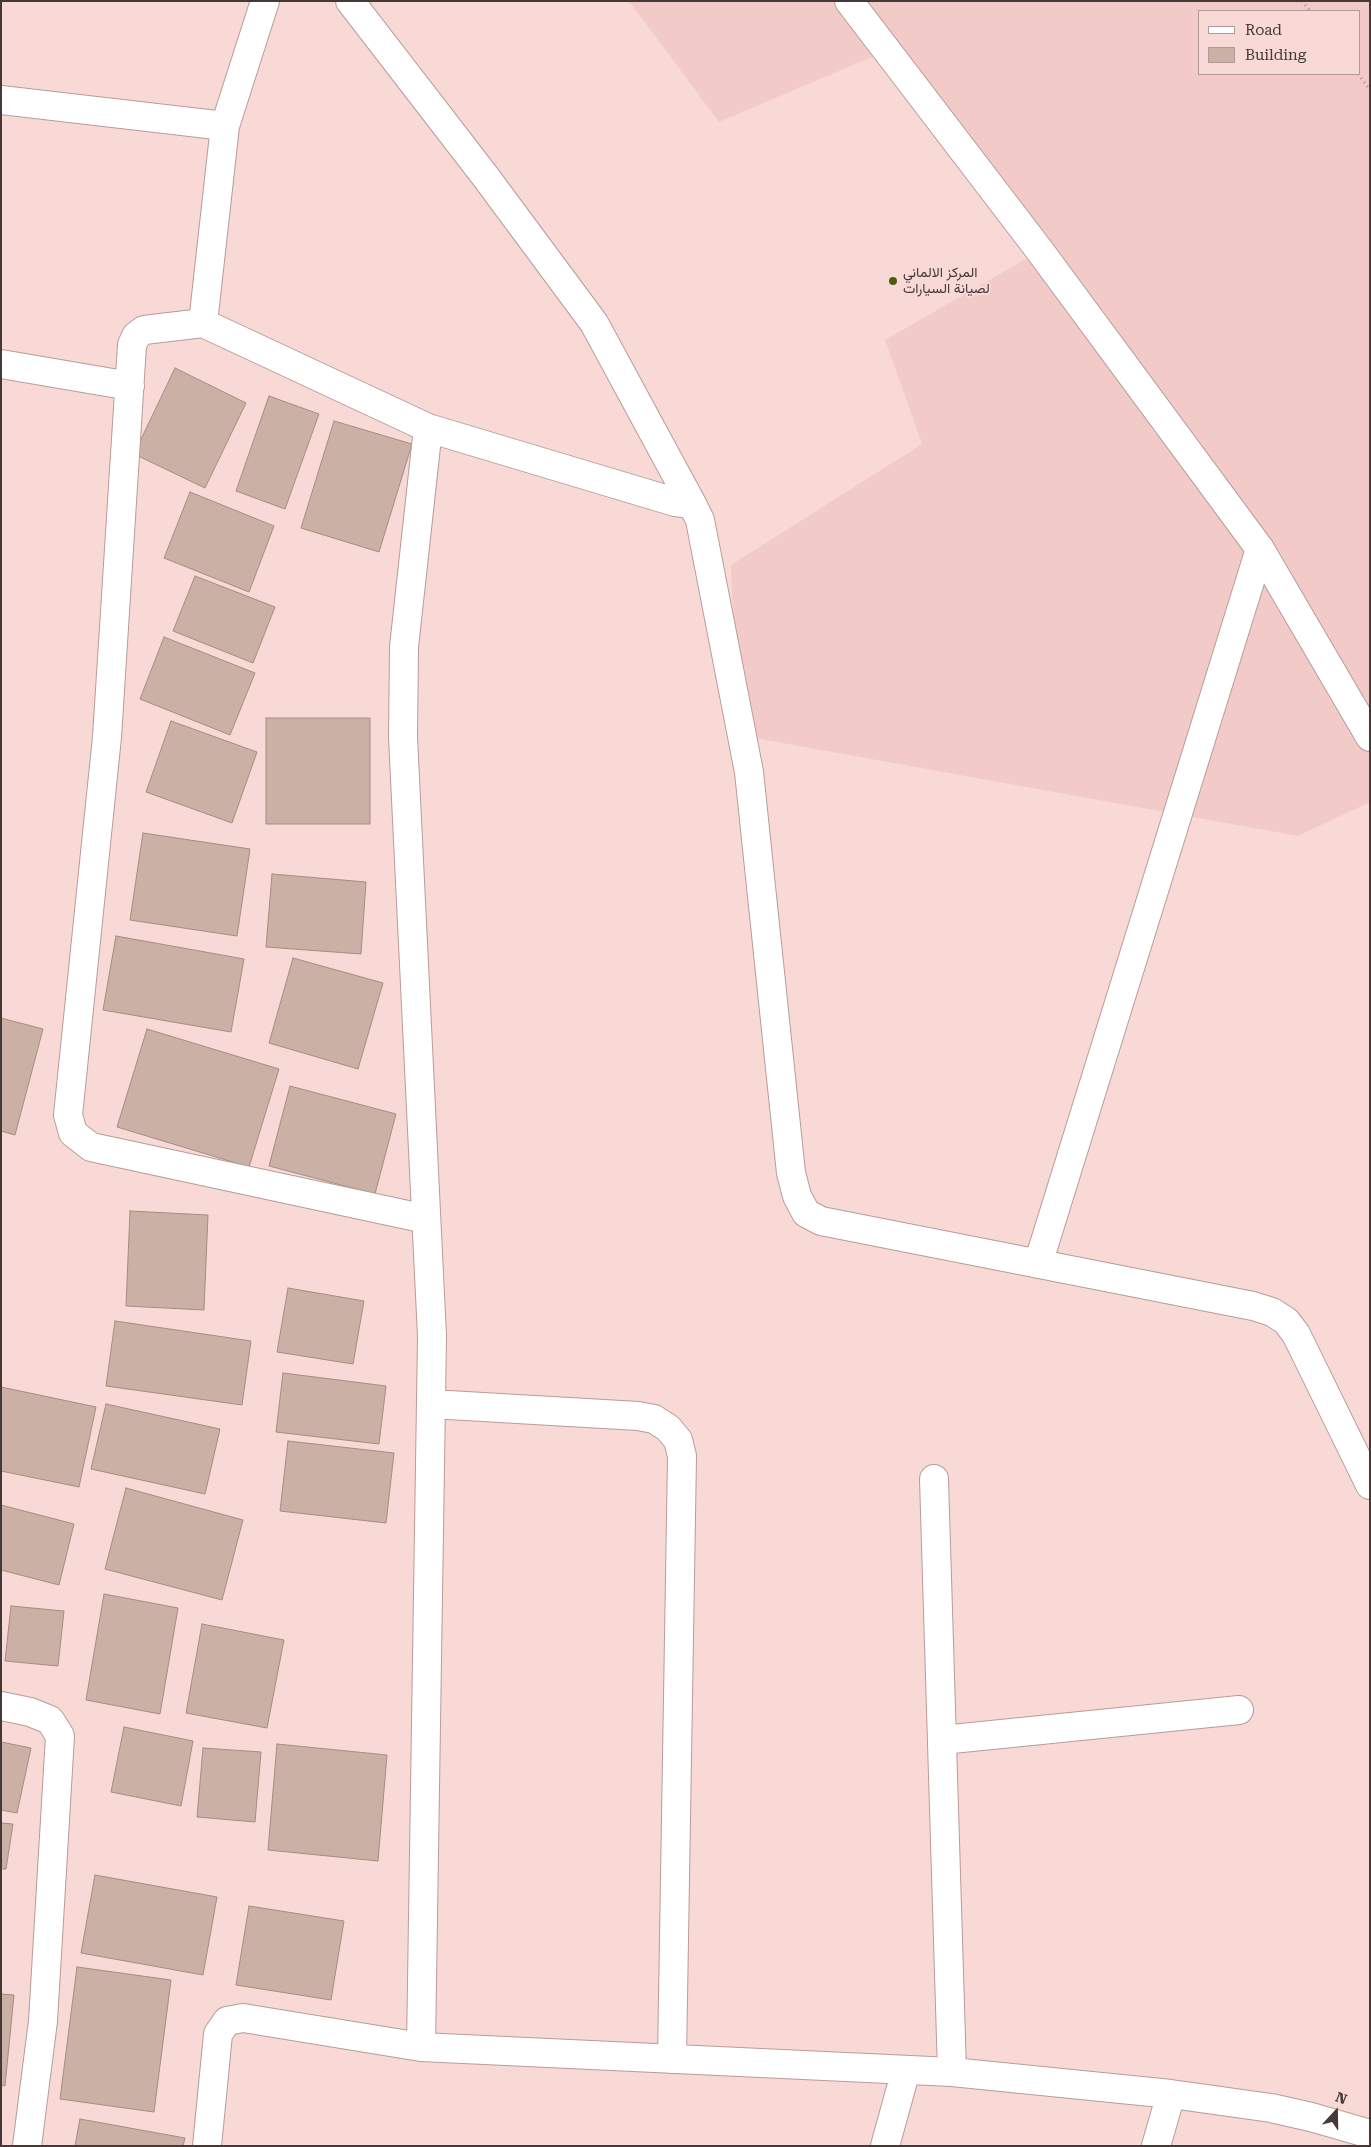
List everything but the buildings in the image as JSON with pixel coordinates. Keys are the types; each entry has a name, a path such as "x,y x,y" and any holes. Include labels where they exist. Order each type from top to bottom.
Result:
{"street":[{"path":"203,323 225,126 265,1"},
{"path":"350,1 485,176 594,323 700,520 749,772 791,1173 797,1196 806,1213 821,1221 1253,1306 1272,1312 1286,1321 1296,1334 1370,1485"},
{"path":"849,1 1040,251 1260,549 1370,737"},
{"path":"1,100 225,126"},
{"path":"426,1219 91,1147 73,1133 68,1115 107,737 132,344 136,336 144,330 203,323 428,428 675,502 692,504"},
{"path":"1,364 130,386"},
{"path":"421,2047 432,1336 402,737 404,647 428,428"},
{"path":"1038,1264 1260,549"},
{"path":"431,1404 638,1416 654,1419 668,1428 678,1440 682,1456 672,2059"},
{"path":"934,1479 952,2072"},
{"path":"1,1706 30,1712 50,1720 60,1736 43,2021 27,2146"},
{"path":"942,1740 1239,1710"},
{"path":"208,2146 218,2034 227,2022 243,2018 421,2047 952,2072 1171,2094 1271,2108 1311,2116 1370,2134"},
{"path":"885,2146 906,2070"},
{"path":"1156,2146 1171,2094"}],"path":[{"path":"1359,75 1370,90"}],"shaded area":[{"path":"629,1 1370,1 1370,802 1298,836 738,735 731,565 922,444 885,340 1040,251 886,51 719,122"}],"place":[{"name":"المركز الالماني لصيانة السيارات","path":"893,281"}]}
